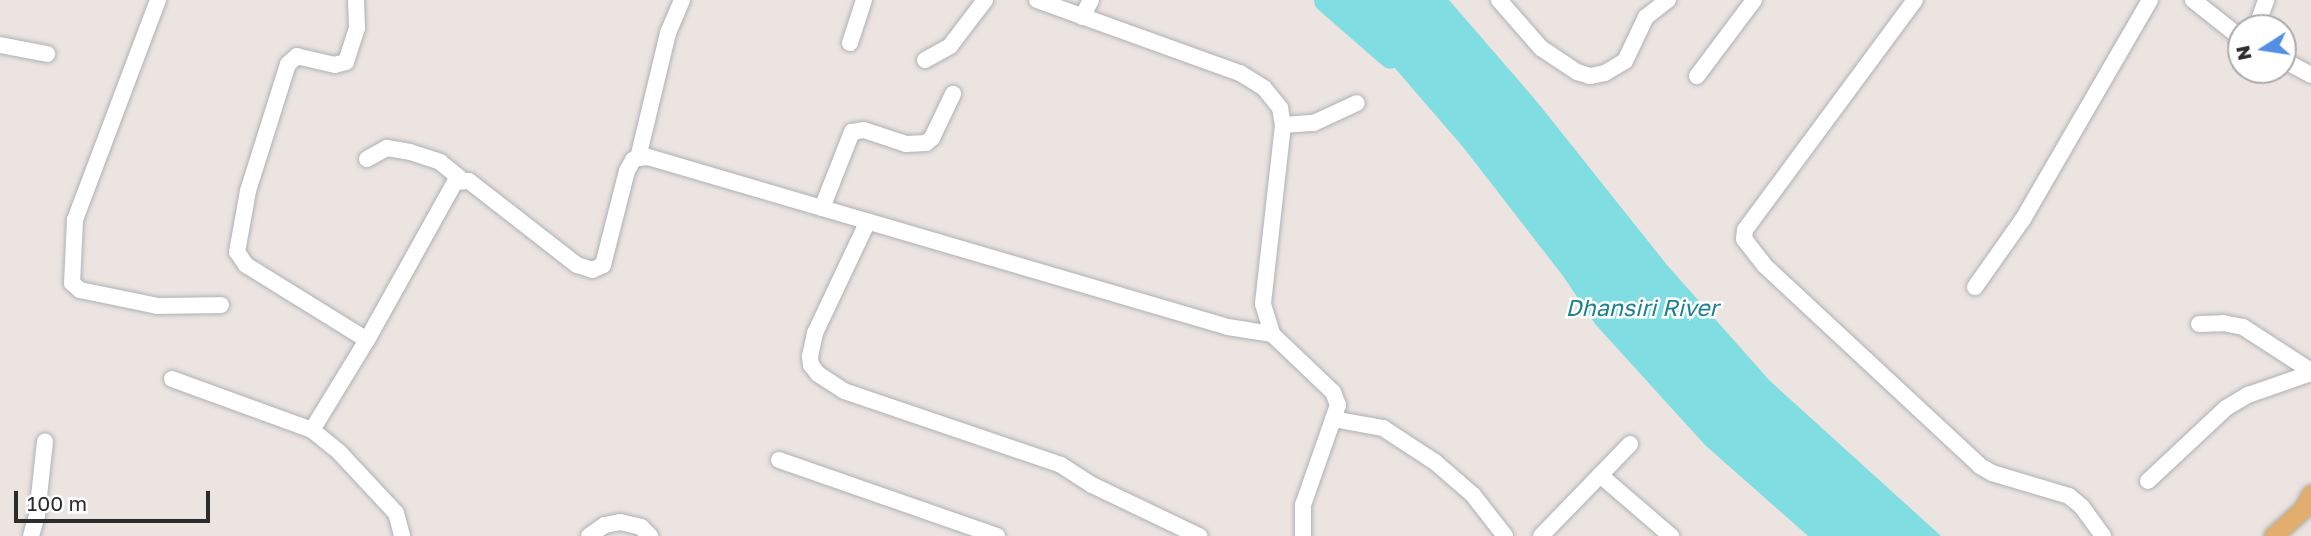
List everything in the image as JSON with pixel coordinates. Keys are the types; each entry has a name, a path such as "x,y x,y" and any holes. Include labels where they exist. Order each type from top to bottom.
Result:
{"main road":[{"path":"2273,536 2308,507"}],"street":[{"path":"158,0 75,220 72,283 80,290 158,306 221,305"},
{"path":"356,0 357,28 346,62 335,65 297,56 288,64 248,191 237,251 246,265 367,340"},
{"path":"638,158 668,33 682,0"},
{"path":"850,43 864,0"},
{"path":"925,60 950,46 985,0"},
{"path":"1038,0 1253,79 1275,99 1280,108 1283,125 1263,304 1272,334 1333,392 1338,405 1303,505 1303,536"},
{"path":"1082,17 1091,0"},
{"path":"1499,0 1541,48 1577,72 1590,76 1605,73 1625,61 1646,17 1668,0"},
{"path":"1697,76 1754,0"},
{"path":"1915,0 1745,230 1746,245 1764,265 1980,466 1992,473 2069,496 2082,507 2103,536"},
{"path":"1975,288 2023,219 2150,0"},
{"path":"2193,0 2227,27"},
{"path":"0,45 47,54"},
{"path":"822,208 852,132 864,130 906,144 926,143 932,138 953,94"},
{"path":"1283,125 1314,123 1357,103"},
{"path":"368,159 387,149 410,152 440,162 461,179 478,187 577,265 592,270 603,265 626,172 633,160 648,158 1228,327 1272,334"},
{"path":"312,430 367,340 449,190 461,179"},
{"path":"867,223 815,333 810,356 811,365 818,374 844,391 1061,465 1092,485 1199,536"},
{"path":"2199,324 2223,323 2243,327 2311,372"},
{"path":"2148,481 2226,408 2259,391 2311,372"},
{"path":"172,379 312,430 340,453 396,513 402,536"},
{"path":"1333,419 1383,428 1441,467 1473,495 1505,536"},
{"path":"30,536 37,515 45,440"},
{"path":"1541,536 1630,444"},
{"path":"779,460 998,536"},
{"path":"1600,475 1671,536"},
{"path":"589,536 605,525 620,522 641,527 650,536"}],"water":[{"name":"Dhansiri River","path":"1336,0 1449,0 1538,103 1667,265 1770,381 1941,536 1808,536 1705,445 1596,325 1563,276 1463,147"}],"waterway":[{"name":"Dhansiri River","path":"1325,0 1390,57"}]}
